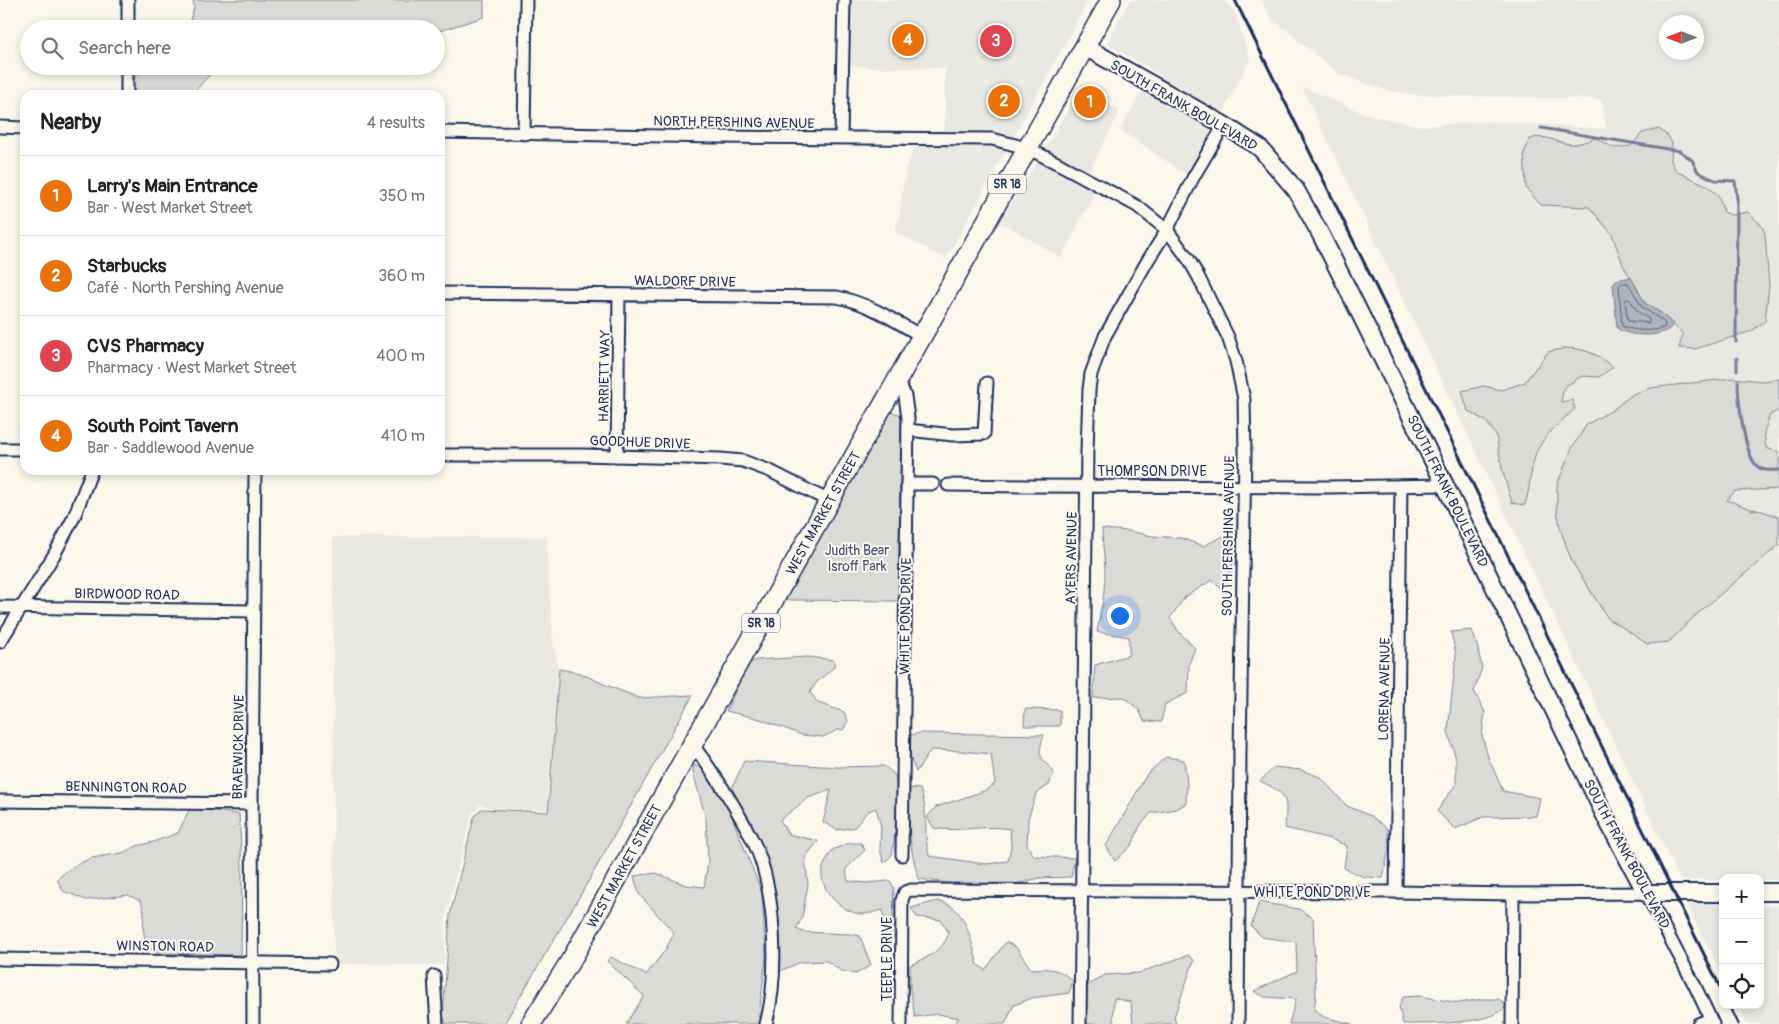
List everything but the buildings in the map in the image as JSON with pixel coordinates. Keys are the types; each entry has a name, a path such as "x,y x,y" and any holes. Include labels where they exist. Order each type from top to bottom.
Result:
{"main road":[{"name":"WEST MARKET STREET","path":"531,1024 574,955 693,746 921,336 1111,0"}],"street":[{"path":"128,0 128,20"},
{"path":"524,134 526,0"},
{"path":"841,137 844,0"},
{"name":"SOUTH FRANK BOULEVARD","path":"1085,47 1224,125 1260,148 1296,190 1325,244 1445,485 1602,809 1712,1021"},
{"path":"127,75 127,90"},
{"name":"AYERS AVENUE","path":"1080,1024 1087,405 1094,368 1105,336 1167,230 1194,176 1224,125"},
{"path":"0,128 20,128"},
{"name":"NORTH PERSHING AVENUE","path":"445,132 992,139 1027,148"},
{"name":"SOUTH PERSHING AVENUE","path":"1027,148 1126,199 1167,230 1190,260 1228,337 1236,360 1244,399 1238,1024"},
{"name":"WALDORF DRIVE","path":"445,293 837,297 852,300 878,311 921,336"},
{"name":"HARRIETT WAY","path":"617,456 620,295"},
{"name":"WHITE POND DRIVE","path":"898,379 906,396 908,430 902,856"},
{"path":"908,430 953,435 984,434 987,383"},
{"path":"0,449 20,449"},
{"name":"GOODHUE DRIVE","path":"445,454 617,456 743,461 770,471 829,501"},
{"path":"0,642 54,555 74,517 90,475"},
{"name":"BRAEWICK DRIVE","path":"253,1024 252,804 255,475"},
{"path":"907,484 933,484"},
{"name":"THOMPSON DRIVE","path":"948,485 1445,485"},
{"name":"LORENA AVENUE","path":"1396,892 1401,486"},
{"name":"BIRDWOOD ROAD","path":"0,607 254,611"},
{"path":"693,746 730,798 755,844 764,873 769,896 773,934 772,996 766,1024"},
{"name":"BENNINGTON ROAD","path":"0,801 252,804"},
{"name":"WHITE POND DRIVE","path":"903,895 908,890 1513,894 1719,893"},
{"path":"1764,892 1779,892"},
{"path":"1512,1024 1513,894"},
{"name":"TEEPLE DRIVE","path":"901,1024 903,895"},
{"name":"WINSTON ROAD","path":"0,959 330,964"},
{"path":"434,976 437,1024"},
{"path":"1698,1024 1712,1021"}],"shaded area":[{"path":"849,0 1089,0 946,259 894,231 899,217 906,167 914,149 945,128 945,68 877,68 847,65"},
{"path":"1130,0 1222,0 1235,13 1250,59 1190,177 1120,130 1141,93 1162,76 1109,45 1108,41"},
{"path":"1261,0 1779,0 1779,880 1764,880 1764,874 1719,874 1719,880 1680,880 1302,87 1368,115 1422,126 1489,121 1607,129 1601,99 1412,95 1382,89 1339,74 1271,18"},
{"path":"1079,90 1120,111 1088,174 1101,180 1061,258 1000,221"},
{"path":"333,537 546,537 553,639 558,668 547,810 488,808 481,804 472,814 446,913 444,965 334,964"},
{"path":"1685,902 1719,904 1719,968"},
{"path":"1779,906 1779,1024 1746,1024 1739,1009 1764,1009 1764,907"}],"green space":[{"path":"193,0 484,0 484,17 445,29 445,20 190,20 194,8"},
{"path":"138,75 210,75 196,90 133,90 132,80"},
{"path":"1659,129 1668,136 1672,143 1671,161 1676,171 1706,185 1718,195 1724,212 1731,215 1748,212 1762,226 1765,234 1769,286 1765,321 1752,331 1695,349 1679,348 1683,334 1661,313 1645,303 1623,265 1612,234 1589,207 1541,205 1526,188 1524,153 1530,139 1542,137 1573,144 1596,138 1614,148 1631,146 1642,133"},
{"path":"1566,348 1579,349 1591,353 1613,367 1599,377 1582,376 1564,387 1561,402 1572,400 1575,409 1552,430 1538,450 1533,462 1525,505 1512,503 1502,469 1496,435 1486,421 1468,411 1462,391 1483,386 1502,390 1525,382 1548,352"},
{"path":"1733,378 1762,381 1779,379 1779,410 1770,415 1764,432 1766,448 1779,452 1779,489 1735,491 1727,500 1779,517 1779,545 1697,614 1669,642 1647,644 1609,620 1572,562 1561,531 1557,511 1557,485 1572,448 1587,424 1611,411 1633,394 1650,388"},
{"name":"Judith Bear Isroff Park","path":"890,412 899,414 901,418 898,601 784,600"},
{"path":"1102,529 1181,538 1203,546 1234,531 1236,553 1224,592 1212,580 1185,597 1170,618 1179,632 1195,648 1189,664 1188,693 1165,704 1161,722 1144,721 1139,710 1124,697 1093,698 1095,665 1129,655 1129,637 1097,632 1105,580"},
{"path":"1472,630 1482,668 1474,691 1485,712 1482,735 1488,757 1503,791 1540,798 1536,816 1483,817 1455,829 1437,811 1456,784 1456,759 1448,731 1456,655 1451,632"},
{"path":"807,657 834,660 834,667 816,683 810,692 818,703 844,712 848,721 843,730 838,730 823,737 802,735 760,719 726,711 747,665 756,660"},
{"path":"559,669 580,673 639,698 693,695 588,882 504,1024 446,1024 443,1015 450,915 474,817 481,809 548,812"},
{"path":"1025,709 1060,710 1060,726 1024,726"},
{"path":"921,733 1044,735 1040,752 1042,759 1054,772 1049,785 1036,794 1028,819 1027,845 1034,856 1075,858 1071,877 1039,878 1016,884 993,886 962,885 919,879 913,857 910,834 908,810 910,788 920,789 923,797 929,856 986,864 1008,861 1011,847 1010,829 990,827 953,830 934,828 927,817 936,807 984,791 995,784 991,754 931,750 916,772 910,757 910,735"},
{"path":"1166,757 1184,760 1187,783 1186,803 1177,809 1151,813 1140,826 1132,845 1115,861 1106,846 1147,774"},
{"path":"744,761 836,767 884,766 895,775 899,803 892,855 884,863 880,849 881,827 876,808 867,812 855,827 837,830 823,822 831,790 808,798 780,820 788,834 818,841 805,858 808,884 802,918 796,929 803,932 860,936 871,965 856,974 841,971 827,961 801,962 780,971 778,977 771,886 763,850 732,788"},
{"path":"694,765 703,768 730,812 762,893 766,957 758,1024 626,1024 644,996 607,961 611,957 646,975 666,949 674,933 639,894 634,876 656,873 686,885 704,887 708,862 706,819 693,772"},
{"path":"1275,767 1301,770 1320,777 1347,806 1371,816 1388,829 1389,848 1383,878 1364,877 1344,868 1347,846 1331,839 1285,828 1286,803 1284,798 1276,790 1260,781"},
{"path":"190,808 239,814 242,867 241,955 157,953 146,946 143,928 144,912 141,901 128,895 86,900 63,891 57,879 72,867 91,858 122,853 137,846 178,833"},
{"path":"849,843 861,843 865,850 846,869 848,881 866,883 890,881 894,888 893,921 895,936 885,944 883,910 863,914 848,910 835,901 822,880 823,867 832,850"},
{"path":"937,901 955,909 965,923 978,965 985,970 1006,942 1016,947 1031,969 1058,971 1073,981 1069,993 1032,998 1014,1005 1005,1024 954,1024 959,1018 938,1014 915,1017 910,989 910,965 928,957 939,949 949,933 941,920 917,917 911,908"},
{"path":"1259,902 1299,909 1313,918 1316,995 1314,1010 1324,1017 1352,1024 1289,1024 1296,999 1265,997 1254,991 1297,971 1296,942 1262,937 1251,926"},
{"path":"1188,955 1194,960 1174,1017 1176,1024 1133,1024 1131,1002 1114,998 1113,1024 1086,1024 1086,986 1105,975 1139,973"},
{"path":"1420,996 1459,1003 1483,999 1499,999 1507,1006 1494,1015 1473,1020 1450,1023 1403,1024 1399,1007 1403,997"}],"water":[{"path":"1631,277 1645,303 1661,313 1673,324 1669,329 1655,334 1638,335 1617,328 1613,285 1616,280"}],"waterway":[{"path":"1541,128 1680,151 1692,160 1698,172 1715,180 1735,181 1737,199 1736,342"},
{"path":"1737,358 1737,370"},
{"path":"1738,381 1742,425 1752,458 1761,469 1779,470"}],"railway":[{"path":"1235,0 1719,985"},
{"path":"1731,1009 1738,1024"}],"place":[{"name":"South Point Tavern","path":"908,40"},
{"name":"CVS Pharmacy","path":"996,41"},
{"name":"Starbucks","path":"1004,101"},
{"name":"Larry's Main Entrance","path":"1090,102"}]}
